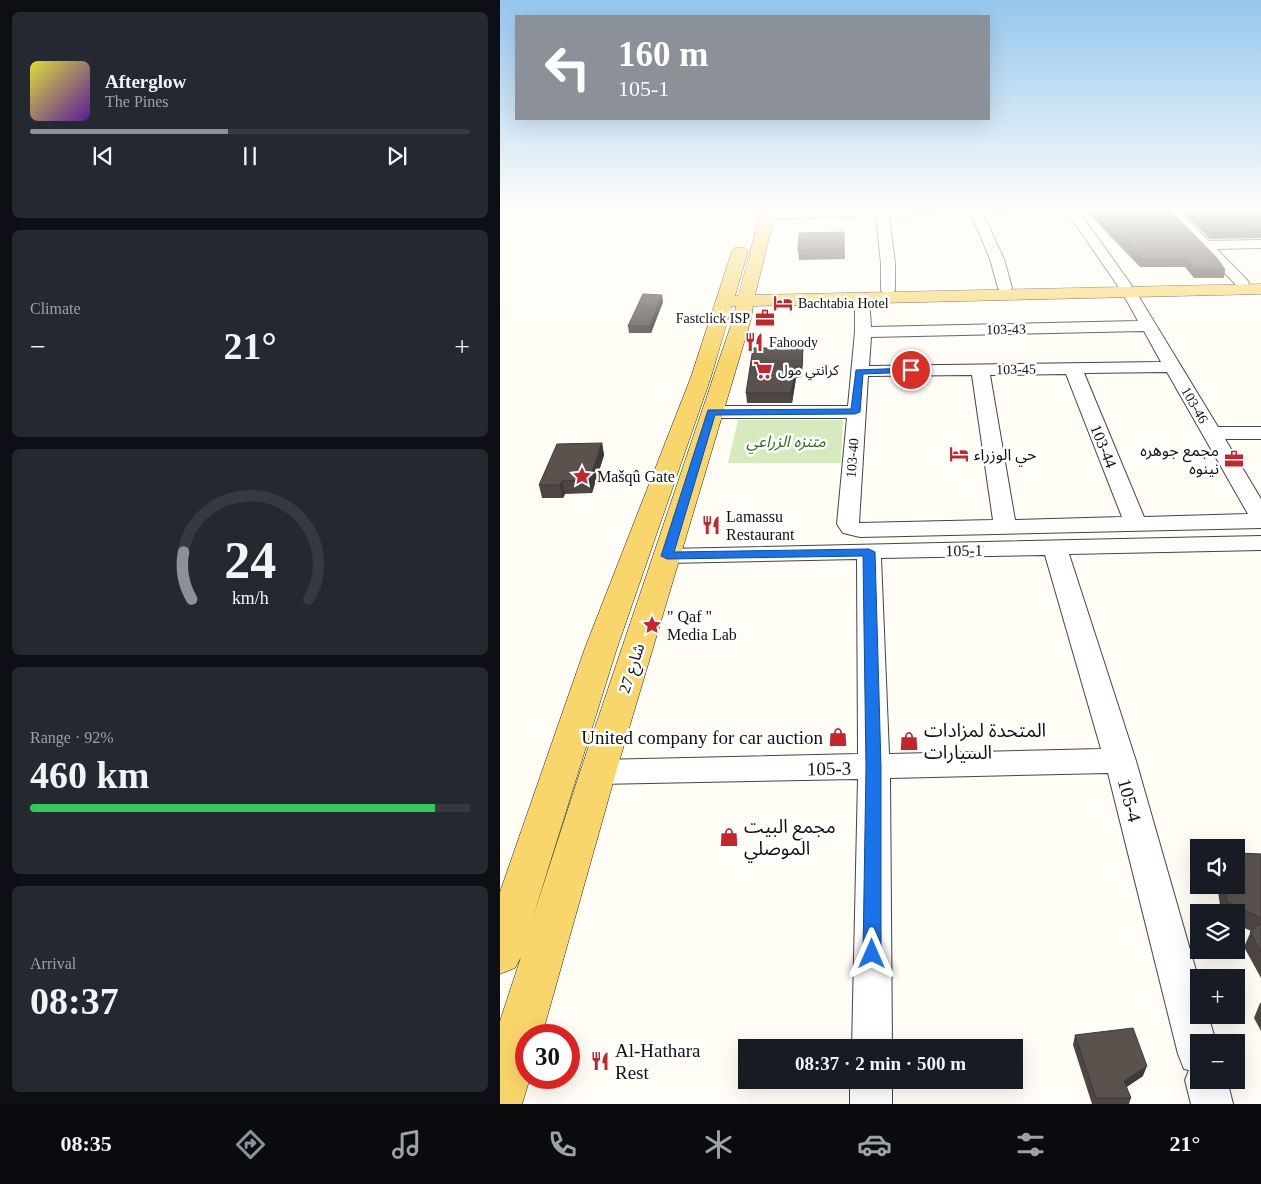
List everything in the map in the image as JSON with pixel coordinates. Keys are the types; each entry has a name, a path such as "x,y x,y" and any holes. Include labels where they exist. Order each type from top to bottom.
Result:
{"main road":[{"name":"شارع 27","path":"500,1098 598,772 712,412 739,297 750,261"},
{"path":"739,297 759,305 781,296 862,298 1261,283"},
{"path":"739,297 888,290 1005,288 1261,289"},
{"name":"شارع 27","path":"500,954 601,648 701,377 739,297"}],"street":[{"path":"888,261 888,290"},
{"path":"997,261 1005,288"},
{"name":"103-46","path":"1107,261 1149,326 1261,520"},
{"path":"1221,261 1242,283"},
{"name":"103-40","path":"862,298 863,332 855,412 848,524 860,540 874,767 872,1039"},
{"name":"103-43","path":"863,332 1149,326"},
{"name":"103-45","path":"859,371 1173,367"},
{"name":"103-44","path":"1073,368 1136,524"},
{"path":"980,369 1004,527"},
{"path":"712,412 855,412"},
{"path":"1212,434 1261,433"},
{"path":"860,540 860,530 1207,523 1261,520"},
{"path":"1207,523 1220,544"},
{"name":"105-1","path":"667,556 860,540 1055,548 1261,542"},
{"name":"105-4","path":"1055,548 1120,761 1194,1034"},
{"name":"105-3","path":"598,772 1120,761"},
{"path":"871,1089 871,1104"},
{"path":"1208,1089 1212,1104"}],"green space":[{"name":"متنزه الزراعي","path":"738,420 843,420 841,463 728,463"}],"building":[{"path":"1188,261 1219,261 1225,270 1195,270"},
{"path":"643,294 662,295 650,326 628,326"},
{"path":"753,348 803,348 802,367 796,367 791,393 746,393"},
{"path":"602,443 589,480 562,481 560,485 539,485 557,444"},
{"path":"1245,853 1261,854 1261,918 1245,910 1245,904 1231,904 1227,902 1226,894 1245,894"},
{"path":"1261,923 1261,952 1250,932"},
{"path":"1133,1028 1147,1066 1124,1081 1131,1098 1096,1098 1075,1035"}],"place":[{"name":"Bachtabia Hotel","path":"783,303"},
{"name":"Fastclick ISP","path":"765,318"},
{"name":"Fahoody","path":"754,342"},
{"name":"كرانتي مول","path":"763,370"},
{"name":"حي الوزراء","path":"959,454"},
{"name":"مجمع جوهره نينوه","path":"1234,459"},
{"name":"Mašqû Gate","path":"582,476"},
{"name":"Lamassu Restaurant","path":"711,525"},
{"name":"\" Qaf \" Media Lab","path":"652,625"},
{"name":"United company for car auction","path":"838,737"},
{"name":"المتحدة لمزادات السيارات","path":"909,741"},
{"name":"مجمع البيت الموصلي","path":"729,837"},
{"name":"Al-Hathara Rest","path":"600,1061"}],"route":[{"path":"872,954 874,767 869,552 667,556 712,412 855,412 859,371 911,370"}]}
